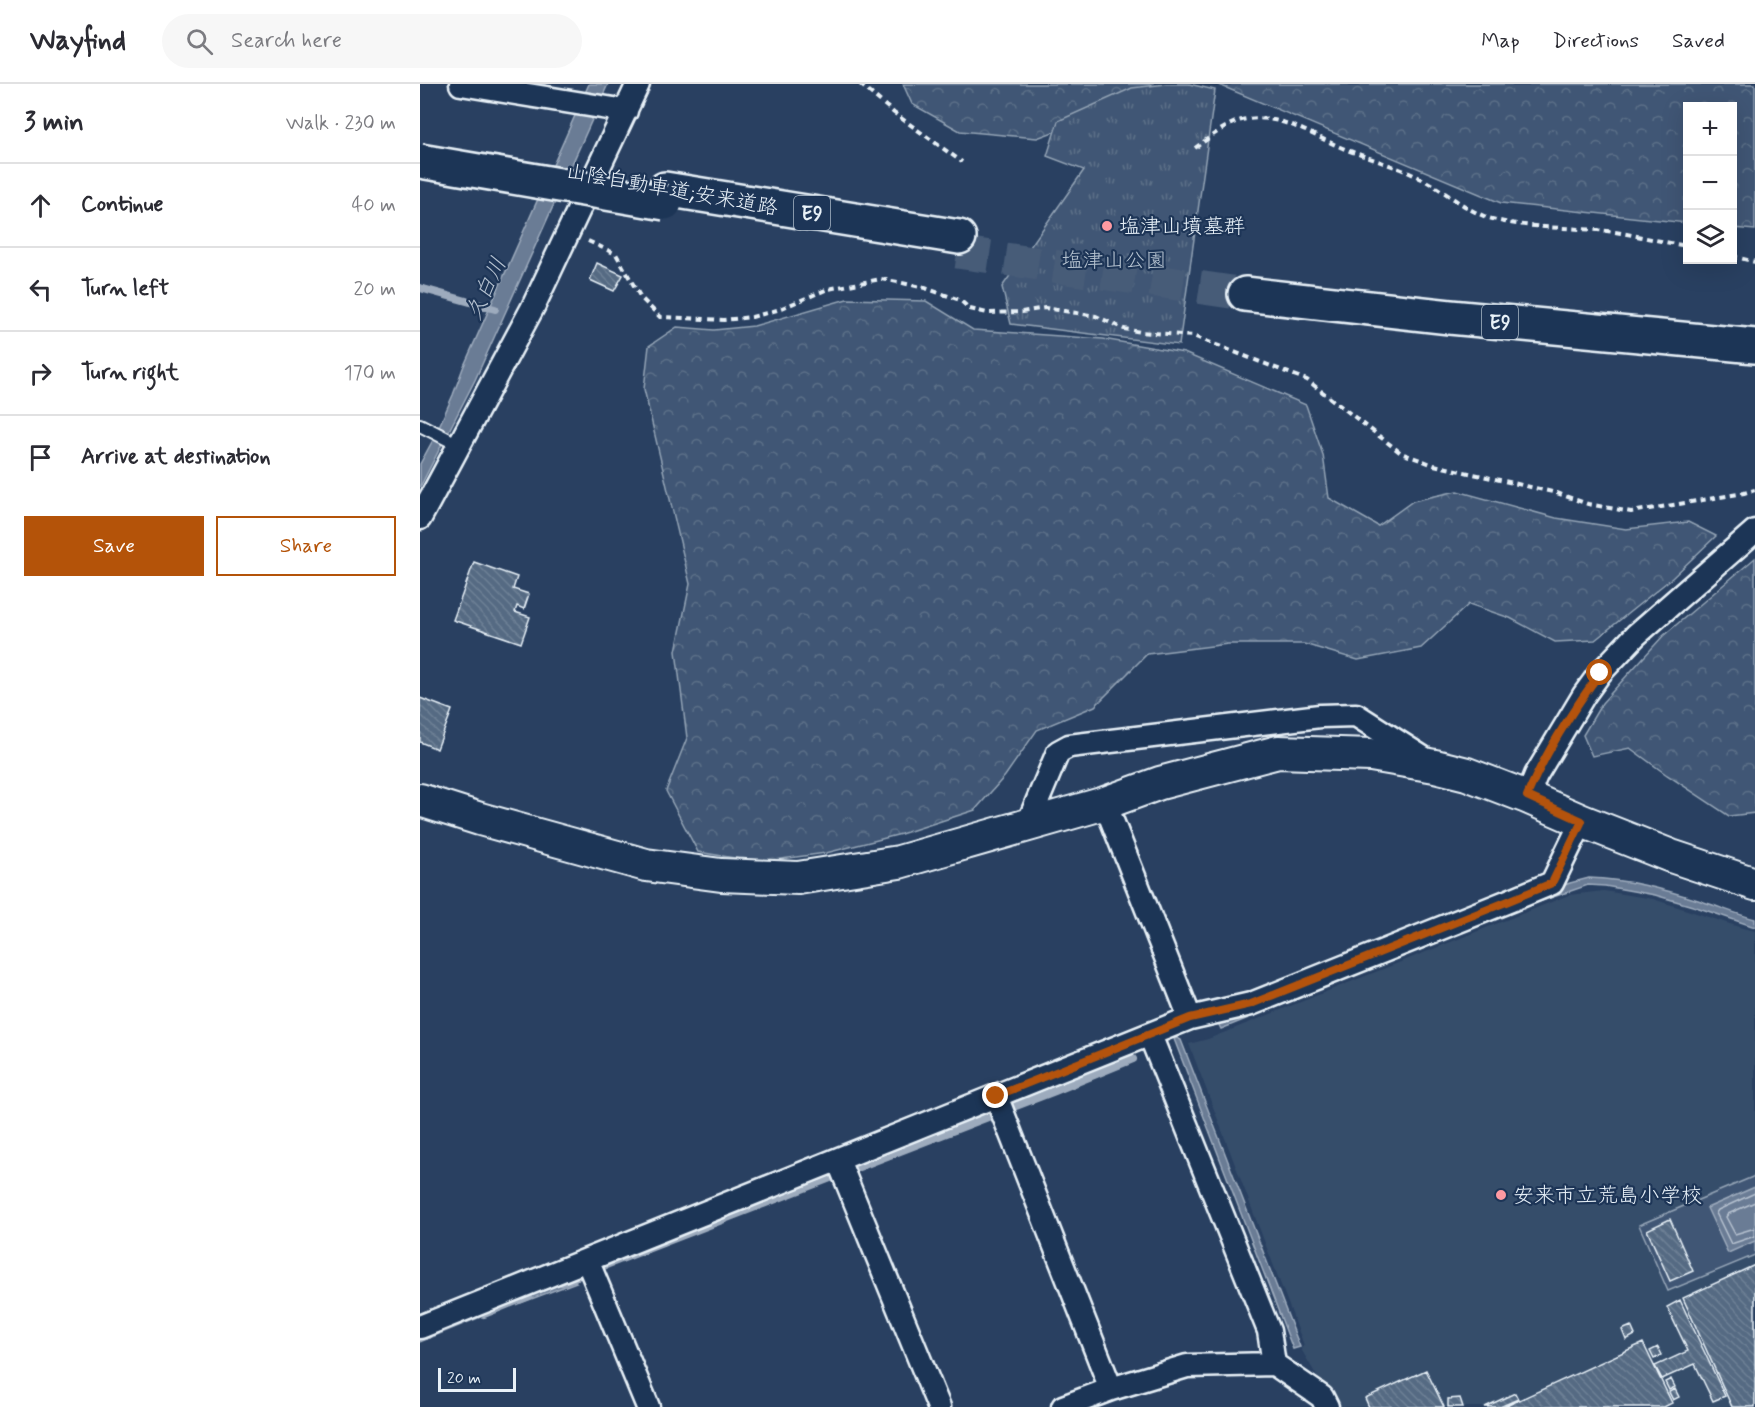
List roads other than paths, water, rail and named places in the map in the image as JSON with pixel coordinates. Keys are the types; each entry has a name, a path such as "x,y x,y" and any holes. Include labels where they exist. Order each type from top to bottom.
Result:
{"highway":[{"name":"山陰自動車道;安来道路","path":"420,146 665,196"},
{"name":"山陰自動車道;安来道路","path":"420,160 665,196 958,244"},
{"name":"E9","path":"1755,330 1453,302 1246,287 1450,317 1755,346"}],"street":[{"path":"461,84 626,111"},
{"path":"420,518 456,443 533,307 638,84"},
{"path":"1527,796 1536,775 1584,695 1600,673 1636,635 1755,531"},
{"path":"1027,826 1058,752 1069,746 1320,716 1356,715 1435,765"},
{"path":"420,800 646,865 721,875 798,878 888,863 1027,826 1105,803 1160,783 1278,752 1371,755 1435,765 1467,774 1527,796 1582,821 1671,856 1755,884"},
{"path":"1105,803 1190,1018"},
{"path":"420,1327 1190,1018 1251,1004 1552,883 1582,821"},
{"path":"1150,1035 1269,1331 1274,1364"},
{"path":"996,1096 1111,1389"},
{"path":"838,1160 939,1407"},
{"path":"587,1260 648,1407"},
{"path":"1063,1407 1111,1389 1186,1366 1274,1364 1322,1397 1327,1407"}],"lane":[{"path":"424,427 456,443"}],"water":[{"path":"589,84 608,84 475,380 420,487 420,464 433,440"},
{"path":"1589,878 1631,882 1658,888 1755,919 1755,927 1655,895 1588,885 1530,905 1221,1029 1218,1023 1528,899"},
{"path":"1174,1039 1181,1040 1300,1347 1293,1349"},
{"path":"1755,1187 1755,1241 1728,1253 1707,1208"},
{"path":"567,1277 576,1282 521,1303 521,1296"},
{"path":"491,1308 495,1311 420,1342 420,1336"}],"waterway":[{"name":"久白川","path":"420,288 495,309"},
{"path":"562,1282 1133,1059"},
{"path":"484,1314 529,1296"}],"tunnel":[{"path":"957,252 1245,294"}],"place":[{"name":"塩津山墳墓群","path":"1107,226"},
{"name":"安来市立荒島小学校","path":"1501,1195"}],"park label":[{"name":"塩津山公園","path":"1114,260"}]}
